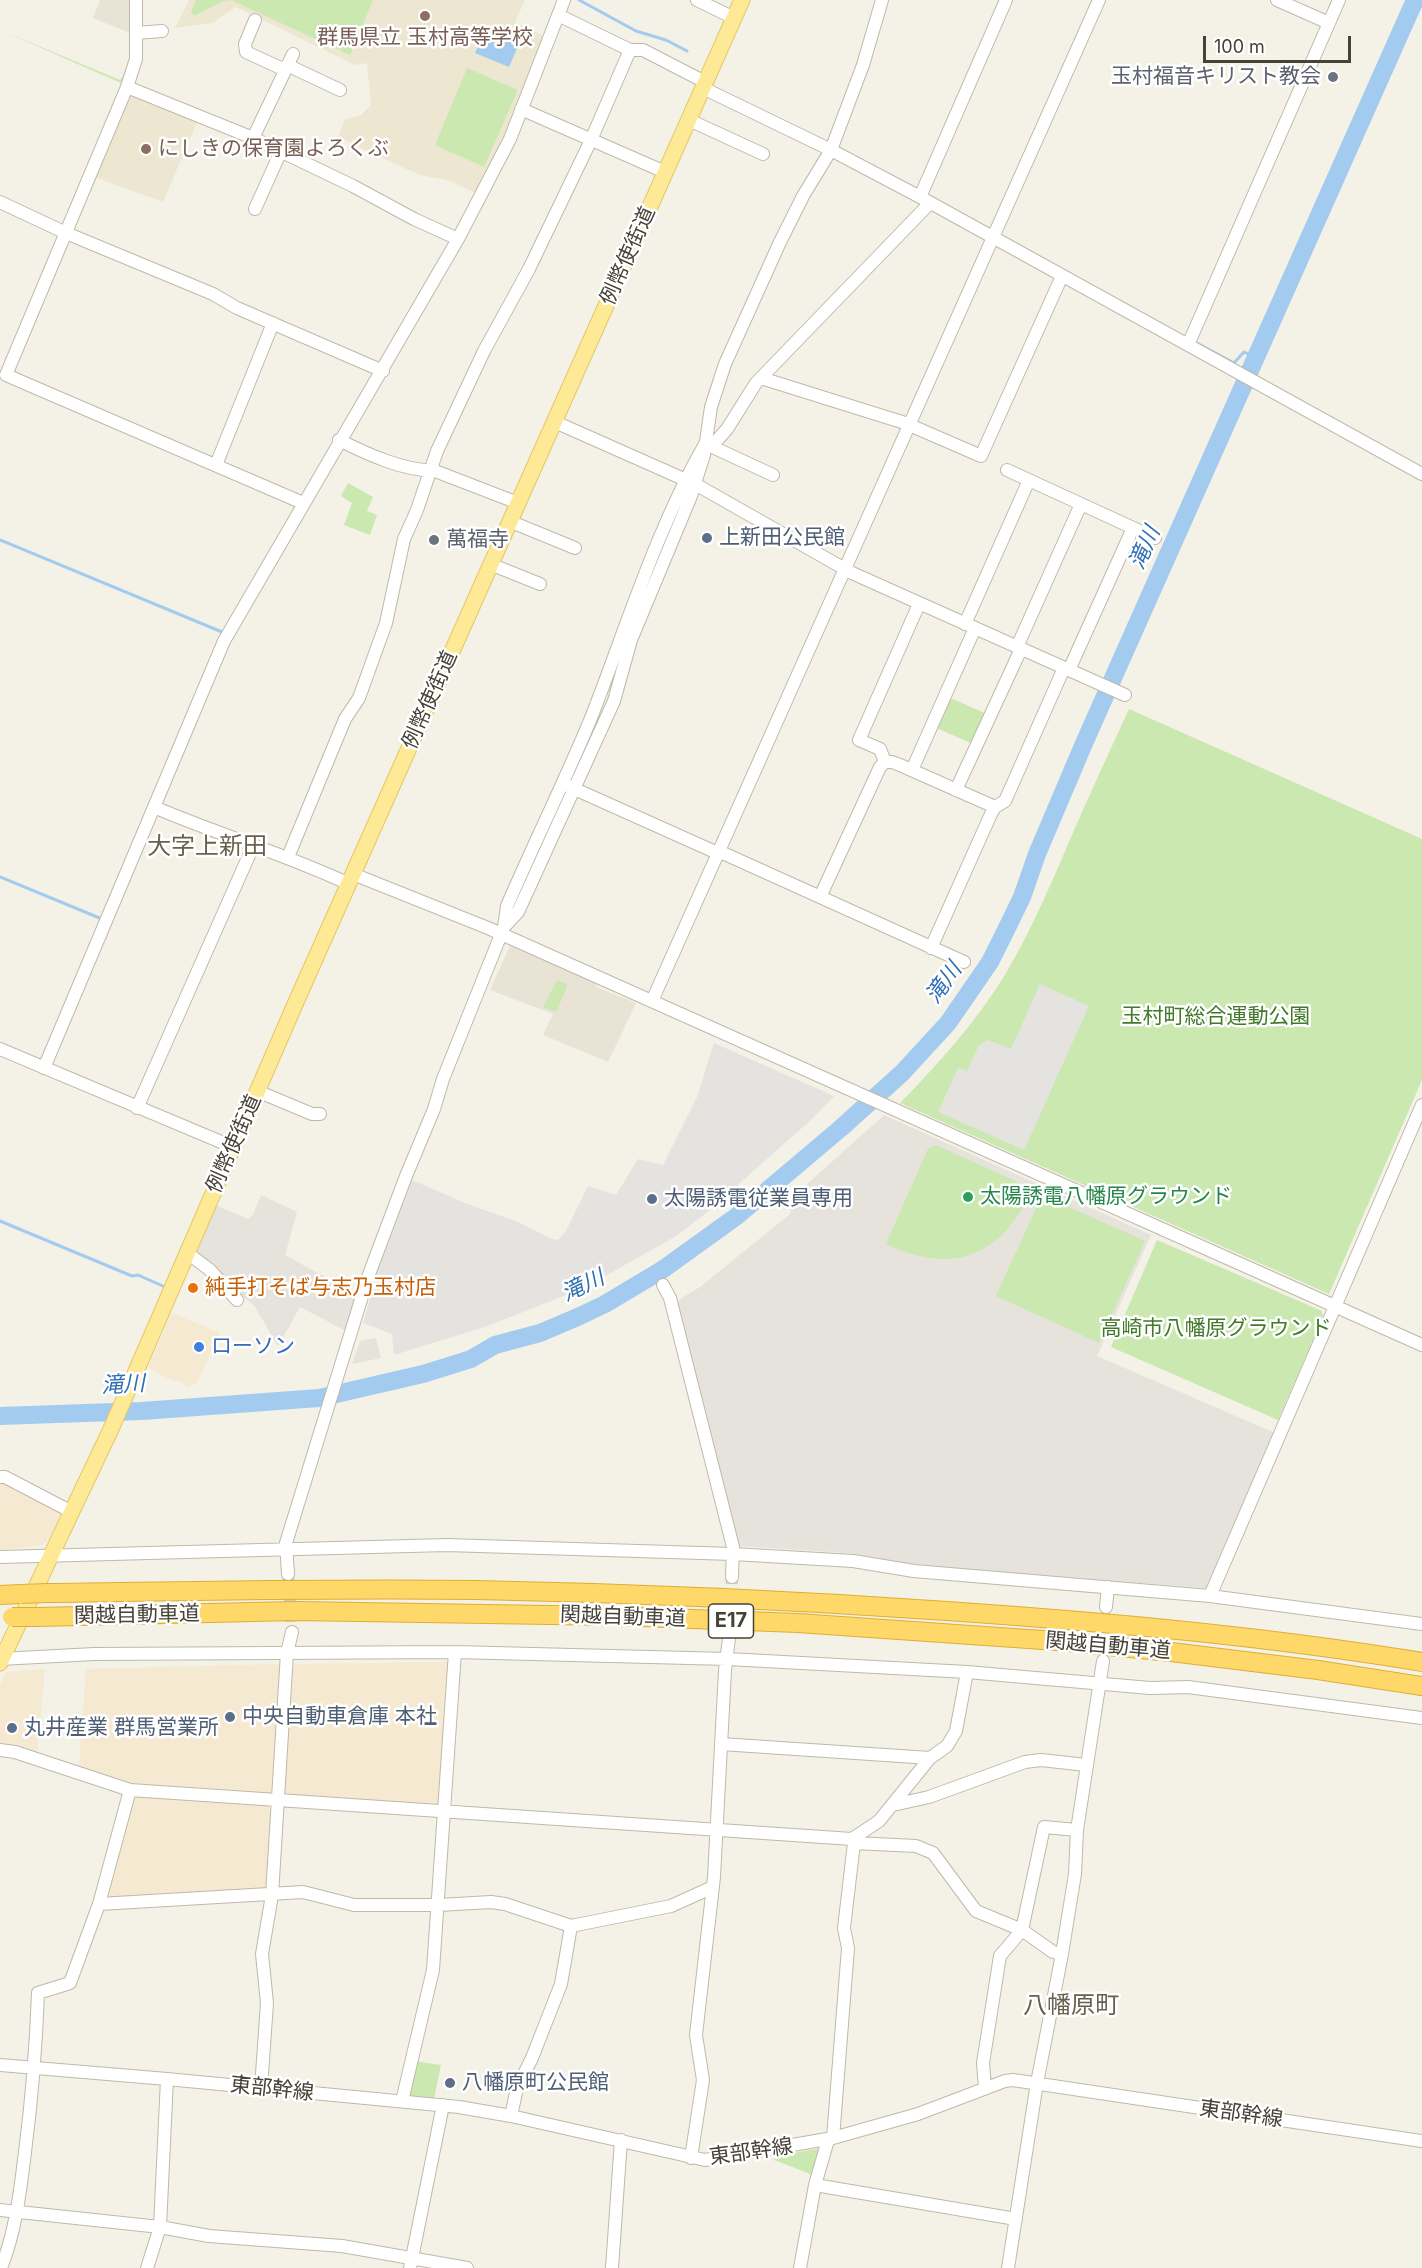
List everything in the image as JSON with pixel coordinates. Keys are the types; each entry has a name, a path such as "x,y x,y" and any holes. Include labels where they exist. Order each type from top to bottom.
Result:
{"highway":[{"name":"関越自動車道","path":"0,1595 299,1590 475,1590 800,1601 1061,1619 1154,1628 1422,1662"},
{"name":"関越自動車道","path":"6,1617 296,1611 614,1616 798,1623 1171,1652 1318,1670 1422,1686"}],"main road":[{"name":"例幣使街道","path":"72,1512 113,1424 232,1147 509,521 742,0"},
{"path":"1,1660 72,1512"}],"street":[{"path":"135,0 136,59 127,87 6,375 303,503"},
{"path":"44,1068 224,641 458,239 510,139 564,0"},
{"path":"697,0 734,18"},
{"path":"288,1574 286,1544 331,1404 368,1277 434,1109 443,1079 503,931 507,906 588,724 650,561 708,445 708,425 717,383 731,350 803,196 831,150 863,65 882,0"},
{"path":"708,445 719,439 753,387 925,200 1006,0"},
{"path":"652,1001 1099,0"},
{"path":"1277,0 1329,23"},
{"path":"1188,345 1339,0"},
{"path":"558,15 630,50 643,50 704,85 925,200 1422,474"},
{"path":"255,20 245,44 246,52 288,63 340,90"},
{"path":"136,33 162,31"},
{"path":"288,857 345,719 362,688 386,623 404,539 430,471 484,351 529,268 591,140 630,50"},
{"path":"253,138 288,63"},
{"path":"127,87 253,138 458,239"},
{"path":"521,109 665,172"},
{"path":"688,120 763,154"},
{"path":"255,208 281,151"},
{"path":"0,202 66,233 213,294 237,308 382,370"},
{"path":"761,378 910,425 981,456 1062,276"},
{"path":"216,465 273,322"},
{"path":"555,422 689,482 845,570 1124,694"},
{"path":"339,440 372,455 421,471 435,471 518,503"},
{"path":"708,445 773,476"},
{"path":"1007,470 1155,538"},
{"path":"912,770 1029,480"},
{"path":"503,931 518,912 614,701 631,640 689,482"},
{"path":"956,790 1082,504"},
{"path":"509,521 575,548"},
{"path":"931,948 995,807 1005,801 1133,528"},
{"path":"490,564 540,584"},
{"path":"885,762 880,749 859,740 919,604"},
{"path":"820,897 880,767 885,762 892,762 912,770 995,807"},
{"path":"561,783 964,963"},
{"path":"154,807 203,828 503,931 856,1093 1422,1345"},
{"path":"136,1108 254,844"},
{"path":"0,1049 232,1147"},
{"path":"257,1091 312,1114 320,1114"},
{"path":"1210,1596 1422,1105"},
{"path":"186,1252 210,1270 237,1300"},
{"path":"663,1285 670,1298 733,1546 732,1577"},
{"path":"0,1477 5,1477 72,1512"},
{"path":"0,1557 447,1545 733,1554 853,1561 914,1571 1210,1596 1422,1624"},
{"path":"1106,1607 1108,1587"},
{"path":"261,2088 267,2003 262,1954 272,1895 287,1653 292,1632"},
{"path":"692,2158 703,2080 696,2035 713,1887 725,1671 729,1638"},
{"path":"1,1660 94,1654 454,1652 728,1659 967,1672 1150,1688 1188,1687 1422,1718"},
{"path":"402,2101 433,1970 454,1652"},
{"path":"1008,2268 1037,2083 1075,1874 1077,1830 1103,1661"},
{"path":"800,2268 815,2185 831,2139 848,1948 844,1928 853,1841 879,1821 930,1758 946,1746 956,1731 967,1672"},
{"path":"721,1744 930,1758"},
{"path":"0,1750 15,1752 130,1790 717,1829 916,1846 933,1853 976,1911 1022,1930 1053,1952 1062,1954"},
{"path":"893,1805 929,1797 1025,1762 1041,1760 1086,1765"},
{"path":"0,2268 10,2246 18,2213 35,2068 38,1992 70,1983 99,1904 130,1790"},
{"path":"985,2088 983,2062 1000,1956 1022,1930 1044,1827 1077,1830"},
{"path":"99,1904 303,1892 354,1905 439,1905 491,1902 505,1904 572,1926 671,1906 713,1887"},
{"path":"511,2116 517,2088 532,2058 561,1984 572,1926"},
{"name":"東部幹線","path":"0,2065 443,2105 511,2116 692,2158 719,2159 831,2139 918,2114 1005,2081 1037,2083 1422,2141"},
{"path":"147,2268 160,2227 167,2079"},
{"path":"411,2263 443,2105"},
{"path":"612,2268 621,2140"},
{"path":"815,2185 1016,2219"},
{"path":"0,2210 160,2227 209,2236 342,2246 411,2263 467,2268"}],"shaded area":[{"path":"100,0 130,0 130,33 93,18"},
{"path":"189,0 525,0 515,22 546,37 507,132 476,193 447,180 424,176 406,169 338,137 345,119 360,116 371,105 367,63 355,65 236,7 212,23 175,28"},
{"name":"にしきの保育園よろくぶ","path":"131,94 198,120 163,202 94,177 127,95"},
{"path":"510,946 597,982 596,987 636,1003 608,1062 543,1035 553,1014 490,990"},
{"path":"1040,984 1089,1006 1024,1150 938,1112 958,1068 967,1071 979,1045 988,1040 1011,1049"},
{"name":"太陽誘電従業員専用","path":"714,1043 834,1096 812,1119 705,1214 676,1236 584,1288 485,1327 394,1355 392,1334 363,1323 378,1271 412,1180 558,1240 566,1231 588,1186 616,1195 638,1159 663,1165 697,1097"},
{"path":"884,1115 1151,1235 1097,1356 1275,1433 1206,1588 916,1565 848,1553 739,1546 677,1304 680,1299 700,1287 789,1215 791,1211 786,1203"},
{"path":"261,1195 297,1212 285,1255 358,1295 346,1331 300,1307 278,1346 254,1305 243,1297 239,1298 194,1253 215,1205 248,1219 253,1215"},
{"path":"172,1313 220,1333 196,1384 186,1387 185,1384 160,1375 148,1367"},
{"path":"376,1338 381,1358 352,1364 360,1341"},
{"path":"0,1480 64,1510 50,1538 43,1545 0,1550"},
{"path":"448,1662 451,1665 442,1802 438,1806 285,1797 283,1793 290,1666 296,1664"},
{"path":"278,1664 280,1668 274,1794 132,1786 79,1767 86,1669"},
{"path":"45,1669 37,1755 0,1745 0,1685 6,1672"},
{"path":"135,1796 267,1806 273,1812 268,1889 107,1898 104,1895"}],"green space":[{"path":"196,0 231,0 224,1 194,16 191,12"},
{"path":"231,0 373,0 350,55"},
{"path":"0,30 120,80 127,70 130,33 132,59 123,82 121,83"},
{"path":"467,68 518,90 484,167 435,145"},
{"path":"348,483 373,497 367,511 377,515 370,535 344,525 352,503 341,496"},
{"path":"948,697 987,714 973,744 934,727"},
{"name":"玉村町総合運動公園","path":"1129,709 1422,839 1422,1080 1329,1294 900,1103 957,1041 983,1008 1006,973 1040,908"},
{"path":"557,980 567,984 567,987 556,1012 543,1007"},
{"name":"太陽誘電八幡原グラウンド","path":"936,1145 1033,1189 1006,1230 990,1244 973,1254 954,1258 933,1258 911,1254 886,1244 928,1149"},
{"path":"1042,1195 1145,1241 1099,1343 996,1296"},
{"name":"高崎市八幡原グラウンド","path":"1157,1240 1322,1311 1323,1317 1278,1420 1111,1347"},
{"path":"414,2061 441,2065 434,2099 407,2094"},
{"path":"823,2148 814,2178 808,2173 774,2160 775,2156"}],"water":[{"path":"485,29 519,44 509,67 475,53"}],"waterway":[{"path":"579,0 636,31 666,40 687,51"},
{"name":"滝川","path":"0,1416 142,1411 319,1398 423,1374 471,1359 495,1345 540,1333 605,1304 662,1270 737,1216 902,1073 948,1023 990,962 1022,897 1037,854 1085,741 1415,0"},
{"path":"1193,341 1234,363 1244,352 1257,358"},
{"path":"0,540 222,632"},
{"path":"0,877 102,919"},
{"path":"0,1221 132,1276 138,1275 165,1287 166,1285"}],"tunnel":[{"path":"288,1574 292,1632"},
{"path":"729,1638 732,1577"}],"place":[{"name":"群馬県立 玉村高等学校","path":"425,16"},
{"name":"玉村福音キリスト教会","path":"1333,77"},
{"name":"にしきの保育園よろくぶ","path":"146,149"},
{"name":"上新田公民館","path":"707,538"},
{"name":"萬福寺","path":"434,540"},
{"name":"太陽誘電八幡原グラウンド","path":"968,1197"},
{"name":"太陽誘電従業員専用","path":"652,1199"},
{"name":"純手打そば与志乃玉村店","path":"193,1288"},
{"name":"ローソン","path":"199,1347"},
{"name":"中央自動車倉庫 本社","path":"230,1717"},
{"name":"丸井産業 群馬営業所","path":"12,1728"},
{"name":"八幡原町公民館","path":"450,2083"}],"district":[{"name":"大字上新田","path":"207,847"},
{"name":"八幡原町","path":"1071,2006"}]}
